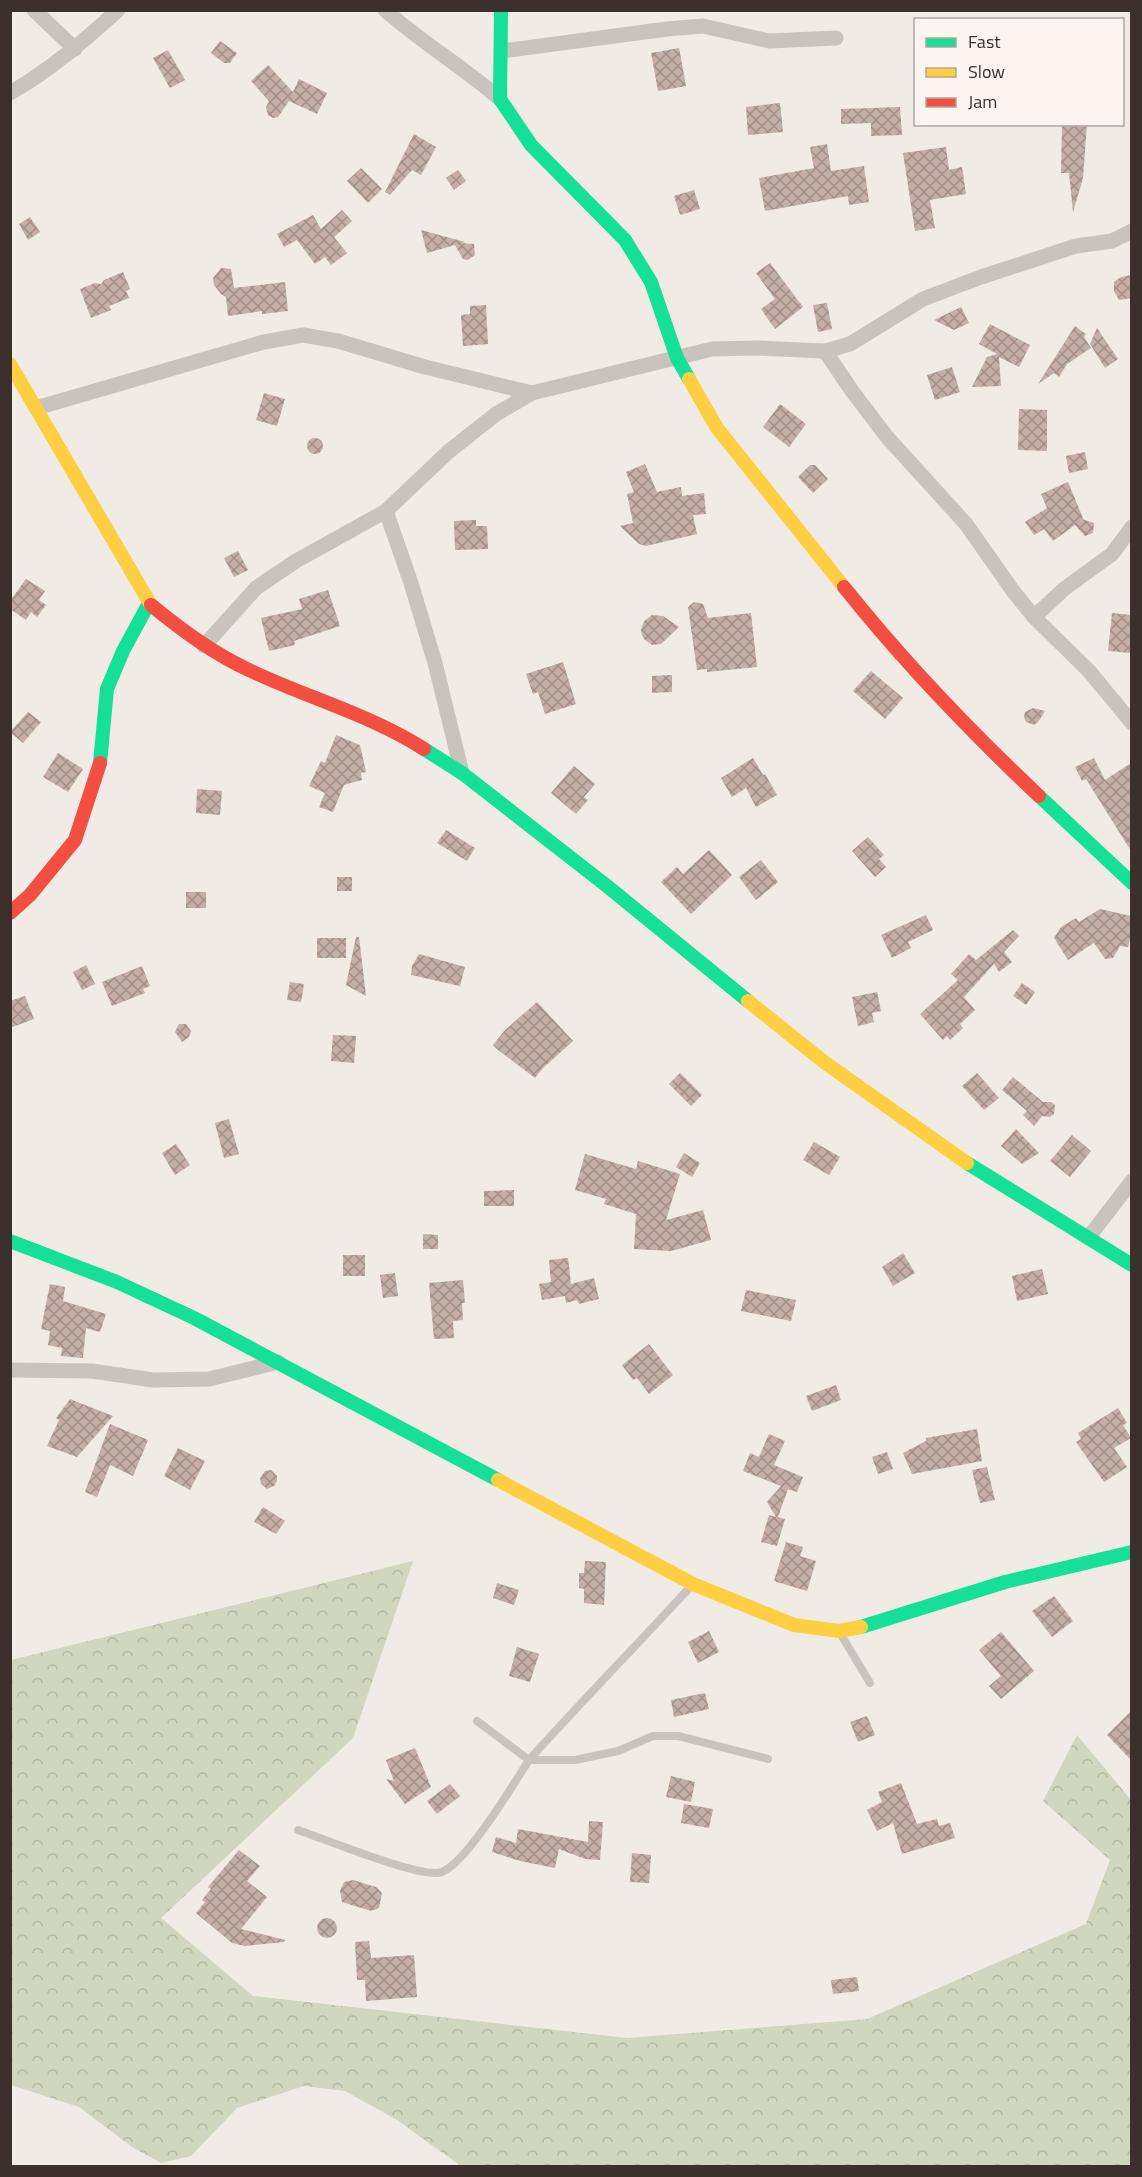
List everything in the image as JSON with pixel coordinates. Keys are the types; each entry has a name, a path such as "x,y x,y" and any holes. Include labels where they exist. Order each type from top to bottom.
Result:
{"street":[{"path":"34,10 75,49"},
{"path":"10,93 42,74 75,49 118,10"},
{"path":"385,10 407,30 476,78 500,99 531,145 625,240 651,282 677,358 724,438 877,629 917,673 1019,777 1131,883"},
{"path":"500,99 501,10"},
{"path":"502,51 704,26 769,41 836,38"},
{"path":"204,646 256,588 296,561 386,511 447,452 496,414 532,393 712,349 825,351 850,344 923,299 1076,246 1112,241 1131,231"},
{"path":"36,408 264,342 303,335 338,340 425,367 532,393"},
{"path":"825,351 887,437 966,524 1034,617 1089,671 1131,723"},
{"path":"10,364 149,603 204,646 250,671 410,740 462,773 607,886 824,1062 955,1155 1131,1265"},
{"path":"386,511 435,663 462,773"},
{"path":"1034,617 1064,589 1112,554 1131,527"},
{"path":"10,912 30,895 75,840 100,764 107,690 123,651 149,603"},
{"path":"1088,1238 1131,1181"},
{"path":"10,1241 117,1282 194,1318 693,1584 794,1625 839,1631 870,1626 1005,1582 1131,1552"},
{"path":"10,1370 92,1371 153,1380 209,1379 278,1362"}],"lane":[{"path":"298,1830 416,1871 441,1873 459,1861 529,1760 585,1697 693,1584"},
{"path":"839,1631 870,1683"},
{"path":"477,1721 529,1760 575,1760 618,1751 653,1736 678,1736 768,1759"}],"green space":[{"path":"413,1561 353,1738 161,1918 253,1996 627,2038 867,2019 1086,1924 1110,1860 1043,1801 1077,1735 1131,1800 1131,2166 461,2166 397,2120 345,2091 304,2086 237,2108 191,2156 161,2163 132,2147 79,2107 11,2085 11,1660"}],"building":[{"path":"220,41 237,53 230,63 224,63 211,53"},
{"path":"679,48 686,86 658,91 651,53"},
{"path":"168,50 185,80 170,88 153,58"},
{"path":"268,65 293,92 299,79 327,93 317,114 289,101 278,117 273,118 268,115 266,107 269,101 251,81"},
{"path":"780,103 783,132 748,135 746,107"},
{"path":"900,107 902,135 871,136 871,123 841,124 841,109"},
{"path":"1062,126 1087,126 1083,178 1073,212 1069,173 1061,173"},
{"path":"414,134 436,147 421,175 412,170 390,195 385,192"},
{"path":"827,144 831,171 864,166 869,202 849,205 848,196 765,211 759,178 814,168 810,147"},
{"path":"946,147 949,170 962,167 966,194 930,200 935,228 915,231 903,153"},
{"path":"361,168 382,189 368,203 347,181"},
{"path":"458,170 466,181 454,190 446,178"},
{"path":"694,190 700,209 680,215 674,196"},
{"path":"342,210 352,221 334,237 347,253 331,265 325,257 315,264 297,240 284,247 277,234 313,215 321,229"},
{"path":"30,217 40,232 28,240 19,224"},
{"path":"421,230 465,242 462,243 474,244 475,255 468,260 463,259 455,245 427,253"},
{"path":"770,263 803,307 775,329 761,309 775,299 756,273"},
{"path":"221,268 231,269 234,288 285,282 288,311 262,314 262,311 228,316 226,297 214,285 213,278"},
{"path":"123,272 130,289 126,291 129,298 109,306 111,310 91,318 80,289 95,283 101,284 104,280"},
{"path":"1131,275 1131,298 1119,300 1114,291 1114,282 1121,277"},
{"path":"827,303 832,329 818,332 813,305"},
{"path":"486,305 488,344 463,346 461,315 470,314 470,306"},
{"path":"961,307 969,323 954,330 934,320"},
{"path":"990,324 1030,345 1019,367 999,357 1001,386 972,387 987,357 997,354 979,344"},
{"path":"1075,326 1086,334 1084,337 1091,348 1067,364 1059,377 1054,373 1038,384"},
{"path":"1097,328 1118,359 1105,368 1090,344"},
{"path":"952,367 960,392 935,400 927,375"},
{"path":"264,393 285,399 277,426 256,420"},
{"path":"780,404 806,424 789,447 763,427"},
{"path":"1019,409 1047,410 1047,451 1018,450"},
{"path":"312,438 318,438 323,446 321,452 312,454 307,449 307,443"},
{"path":"1085,452 1088,469 1069,473 1066,456"},
{"path":"645,464 657,492 681,487 682,496 704,493 706,514 693,515 697,534 646,546 639,544 620,526 633,523 627,494 634,492 626,472"},
{"path":"810,465 815,465 828,479 813,493 798,477"},
{"path":"1068,482 1082,519 1094,523 1093,533 1085,536 1075,525 1053,541 1044,529 1034,535 1025,522 1047,508 1041,494"},
{"path":"476,520 476,526 487,526 488,549 455,550 454,521"},
{"path":"238,551 248,570 234,577 224,558"},
{"path":"26,579 45,591 39,600 46,605 37,617 31,612 26,620 10,609 10,601"},
{"path":"328,590 340,626 294,641 295,645 269,651 261,618 302,609 299,599"},
{"path":"694,602 703,604 708,618 751,613 757,667 707,672 707,669 697,670 688,607"},
{"path":"1112,613 1131,615 1131,653 1108,651"},
{"path":"652,615 663,616 679,627 661,644 652,645 642,635 644,621"},
{"path":"563,662 576,704 545,714 538,692 533,694 526,674"},
{"path":"871,671 903,698 885,719 853,691"},
{"path":"672,675 672,692 652,693 652,676"},
{"path":"1033,708 1045,711 1034,725 1026,722 1024,717 1025,712"},
{"path":"28,712 41,722 23,743 10,732"},
{"path":"336,735 360,745 366,772 361,773 362,780 344,785 333,812 319,807 325,793 309,786 321,761 325,763"},
{"path":"58,753 83,769 68,792 43,777"},
{"path":"753,758 777,795 756,807 746,788 732,797 721,778"},
{"path":"1094,758 1105,780 1131,763 1131,851 1086,779 1082,781 1075,767"},
{"path":"574,766 595,784 584,797 588,800 576,814 551,793"},
{"path":"197,789 222,791 220,815 196,813"},
{"path":"446,830 475,848 467,861 437,843"},
{"path":"868,837 884,855 879,859 886,867 875,877 852,851"},
{"path":"709,850 732,875 691,914 661,882 677,867 683,874"},
{"path":"761,860 778,882 756,900 739,877"},
{"path":"337,877 352,877 352,891 337,891"},
{"path":"186,892 206,892 206,908 186,908"},
{"path":"1100,909 1131,916 1131,936 1128,947 1120,946 1113,958 1105,959 1094,943 1068,960 1054,938 1061,927 1076,918 1079,922"},
{"path":"926,915 933,930 908,942 911,948 892,958 881,935"},
{"path":"1013,930 1019,936 1004,952 1012,962 999,972 994,964 964,997 975,1010 960,1024 963,1028 950,1040 947,1036 943,1040 920,1014 958,980 951,974 969,954 976,960"},
{"path":"356,937 359,937 366,996 346,985"},
{"path":"317,938 346,938 346,958 317,958"},
{"path":"419,954 465,967 460,986 411,975 412,966"},
{"path":"86,965 95,984 82,990 73,972"},
{"path":"142,966 150,986 143,989 145,993 112,1006 102,982"},
{"path":"290,982 304,984 301,1002 287,1000"},
{"path":"1022,983 1035,992 1026,1005 1013,996"},
{"path":"877,992 881,1011 872,1013 874,1022 858,1026 852,997"},
{"path":"25,996 34,1019 10,1028 10,1001"},
{"path":"537,1002 573,1041 535,1078 493,1045 505,1030"},
{"path":"179,1024 186,1024 191,1031 189,1037 182,1042 175,1032"},
{"path":"333,1035 356,1036 354,1063 331,1061"},
{"path":"680,1073 702,1095 691,1106 669,1084"},
{"path":"977,1073 999,1098 984,1110 962,1086"},
{"path":"1013,1077 1043,1102 1051,1102 1055,1105 1054,1114 1050,1117 1042,1116 1034,1126 1023,1115 1027,1111 1002,1090"},
{"path":"229,1119 239,1154 224,1158 215,1123"},
{"path":"1016,1129 1039,1153 1022,1164 1001,1146"},
{"path":"1072,1135 1091,1151 1070,1177 1050,1161"},
{"path":"814,1142 840,1157 829,1175 803,1160"},
{"path":"176,1144 190,1165 175,1175 162,1153"},
{"path":"684,1153 700,1163 692,1177 676,1167"},
{"path":"585,1154 636,1169 638,1161 680,1174 666,1220 703,1210 711,1240 671,1251 634,1249 636,1214 604,1204 606,1199 575,1190"},
{"path":"514,1190 514,1206 484,1206 484,1191"},
{"path":"423,1234 438,1235 438,1249 423,1249"},
{"path":"903,1253 915,1273 893,1286 882,1267"},
{"path":"343,1255 365,1255 365,1276 343,1276"},
{"path":"568,1258 571,1284 594,1278 599,1299 579,1304 577,1300 566,1303 565,1296 542,1300 539,1284 551,1282 549,1260"},
{"path":"1042,1269 1048,1294 1017,1301 1012,1276"},
{"path":"395,1273 398,1296 383,1298 380,1275"},
{"path":"463,1280 465,1303 462,1303 463,1320 453,1321 454,1338 434,1339 429,1283"},
{"path":"50,1284 65,1287 63,1301 106,1314 100,1332 86,1328 83,1358 61,1356 62,1348 48,1345 50,1331 41,1329"},
{"path":"746,1290 796,1300 791,1321 741,1311"},
{"path":"649,1344 673,1375 649,1394 637,1378 633,1380 622,1365"},
{"path":"836,1385 841,1400 812,1411 806,1396"},
{"path":"70,1399 113,1416 77,1457 47,1446 59,1420 56,1418"},
{"path":"1118,1408 1127,1423 1123,1425 1131,1438 1114,1448 1127,1467 1104,1482 1076,1442 1081,1439 1078,1433"},
{"path":"110,1424 148,1440 133,1476 110,1465 97,1497 85,1492"},
{"path":"977,1429 982,1461 912,1474 903,1453 926,1441 926,1438"},
{"path":"769,1434 785,1441 774,1465 803,1477 797,1492 788,1489 778,1517 785,1519 777,1546 761,1542 769,1515 776,1517 767,1502 781,1486 743,1471 750,1453 759,1457"},
{"path":"178,1448 205,1461 190,1490 164,1476"},
{"path":"887,1452 893,1469 878,1474 872,1457"},
{"path":"987,1467 995,1500 980,1503 972,1470"},
{"path":"271,1470 277,1476 277,1481 274,1486 267,1489 261,1484 260,1478 265,1471"},
{"path":"263,1507 285,1521 276,1534 254,1522"},
{"path":"786,1542 803,1547 800,1556 816,1561 807,1591 774,1581"},
{"path":"585,1561 606,1562 604,1605 584,1603 584,1589 579,1588 579,1573 584,1573"},
{"path":"497,1583 519,1590 514,1605 493,1598"},
{"path":"1054,1596 1073,1621 1052,1637 1032,1611"},
{"path":"709,1631 719,1652 698,1663 688,1642"},
{"path":"1001,1632 1034,1671 1001,1699 989,1686 1001,1676 979,1650"},
{"path":"517,1647 539,1654 530,1682 509,1676"},
{"path":"705,1693 709,1709 674,1717 671,1700"},
{"path":"1131,1711 1131,1760 1107,1735"},
{"path":"867,1716 875,1735 858,1742 850,1722"},
{"path":"415,1748 431,1787 405,1804 386,1779 394,1781 386,1760"},
{"path":"671,1776 695,1782 691,1802 666,1797"},
{"path":"901,1783 917,1824 937,1819 939,1826 950,1823 955,1838 902,1854 893,1823 877,1831 867,1810 882,1802 878,1792"},
{"path":"450,1784 460,1796 437,1814 427,1801"},
{"path":"684,1804 713,1809 709,1828 681,1823"},
{"path":"589,1821 603,1822 600,1860 585,1859 559,1849 555,1868 520,1861 492,1852 496,1837 516,1843 518,1829 588,1842"},
{"path":"239,1850 260,1866 247,1881 267,1897 241,1929 285,1940 284,1942 245,1946 232,1943 196,1913 205,1902 202,1900 211,1889 208,1887"},
{"path":"632,1853 651,1855 649,1883 630,1882"},
{"path":"353,1880 376,1887 382,1893 379,1908 371,1911 342,1902 340,1891 344,1882"},
{"path":"327,1918 334,1921 337,1928 334,1935 327,1938 320,1935 317,1928 320,1921"},
{"path":"369,1941 371,1958 414,1955 417,1997 366,2001 365,1980 357,1980 355,1942"},
{"path":"857,1977 859,1991 833,1994 831,1980"}],"traffic: fast":[{"path":"501,10 500,99 531,145 625,240 651,282 677,358 689,379"},
{"path":"100,763 107,689 123,651 149,603"},
{"path":"424,749 462,773 607,886 748,1001"},
{"path":"1039,796 1132,883"},
{"path":"967,1163 1132,1265"},
{"path":"10,1241 117,1282 194,1318 498,1480"},
{"path":"861,1627 1005,1582 1132,1552"}],"traffic: slow":[{"path":"10,364 151,605"},
{"path":"689,379 717,428 844,587"},
{"path":"748,1001 824,1062 967,1163"},
{"path":"498,1480 693,1584 794,1625 839,1631 861,1627"}],"traffic: jam":[{"path":"844,587 937,694 1039,796"},
{"path":"151,605 199,641 237,664 383,726 424,749"},
{"path":"10,913 30,895 75,840 100,763"}]}
